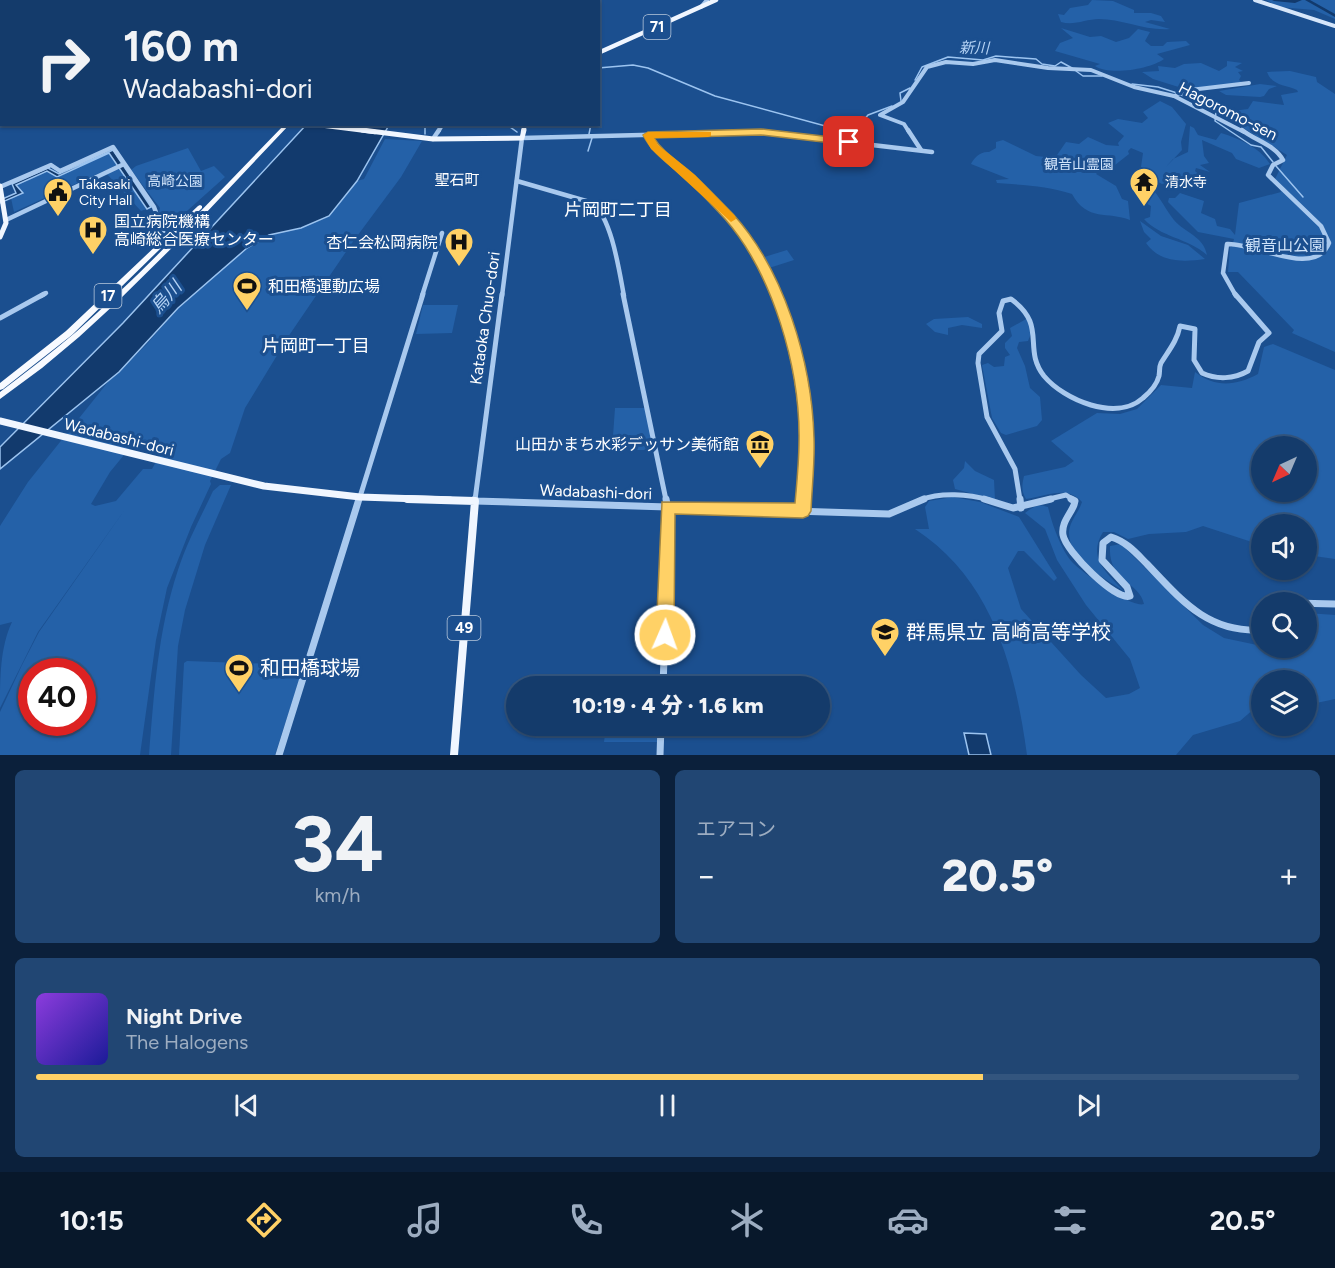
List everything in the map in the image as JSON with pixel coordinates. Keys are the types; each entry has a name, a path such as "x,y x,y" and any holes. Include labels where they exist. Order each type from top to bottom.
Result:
{"highway":[{"name":"17","path":"0,389 45,357 95,314 280,126"},
{"name":"17","path":"0,396 67,345 135,280 286,126"},
{"name":"17","path":"0,389 69,333 209,198"},
{"name":"17","path":"0,402 51,364 88,332 135,280"}],"main road":[{"name":"71","path":"600,53 716,0"},
{"path":"1255,0 1335,26"},
{"path":"330,126 432,137 522,138 525,126"},
{"path":"0,187 6,220 0,237"},
{"name":"Wadabashi-dori","path":"0,421 235,480 300,492 360,497 475,501"},
{"name":"49","path":"454,755 475,501"}],"street":[{"path":"701,7 708,0"},
{"name":"Hagoromo-sen","path":"921,150 904,124 880,115 903,102 923,69 941,62 973,64 1011,60 1048,68 1091,70 1134,87 1174,96 1187,105 1236,126 1255,140 1278,150 1283,160 1273,165 1268,175 1326,232 1329,243 1323,253 1306,258 1276,255 1240,244 1227,244 1221,266 1225,285 1269,333 1258,343 1249,370 1241,375 1221,379 1204,375 1197,368 1191,352 1195,329 1180,326 1176,343 1160,365 1159,377 1139,401 1126,407 1094,406 1044,377 1036,360 1035,332 1028,312 1011,299 1003,301 999,313 1002,331 979,354 978,363 987,417 1015,470 1020,508"},
{"path":"1174,96 1190,90 1249,83"},
{"path":"432,137 441,126"},
{"path":"522,138 761,132 933,152"},
{"path":"648,135 654,147 691,178 730,218 750,245 774,290 794,346 804,400 807,439 803,511"},
{"name":"Kataoka Chuo-dori","path":"475,501 522,138"},
{"path":"0,187 51,165 60,171 113,147 121,165 154,207 165,240"},
{"path":"6,220 121,165"},
{"path":"517,181 591,202 600,210 616,258 667,507 663,676"},
{"path":"160,225 165,232 174,231"},
{"path":"279,755 442,233"},
{"path":"0,318 46,293"},
{"name":"Wadabashi-dori","path":"475,501 888,514 924,497 963,495 976,496 1013,508 1020,508"},
{"path":"1020,508 1058,495 1072,497 1075,501 1074,507 1063,526 1063,534 1070,552 1121,596 1128,598 1127,587 1102,560 1103,543 1111,537 1129,545 1178,595 1212,624 1239,632 1251,631"},
{"path":"1317,604 1335,604"},
{"path":"660,755 661,736"}],"green space":[{"path":"1092,0 1113,1 1134,10 1134,13 1151,13 1161,16 1165,22 1151,20 1145,22 1170,29 1094,19 1071,23 1061,22 1058,14 1064,15 1070,8 1088,5"},
{"path":"1266,0 1335,0 1335,19 1314,10 1279,7"},
{"path":"1061,28 1090,37 1101,36 1116,42 1129,38 1138,29 1150,32 1145,41 1151,46 1186,41 1190,45 1157,54 1164,59 1149,66 1110,71 1095,66 1100,64 1055,51 1060,43 1073,38"},
{"path":"1227,61 1242,63 1235,67 1243,71 1238,72 1241,76 1239,80 1243,83 1185,89 1153,79 1142,72 1159,71 1158,66 1175,68 1184,64 1201,63 1219,71 1227,66"},
{"name":"観音山公園","path":"1290,71 1316,77 1317,82 1335,94 1335,352 1292,333 1294,330 1238,272 1228,272 1230,247 1234,239 1198,232 1168,202 1169,198 1175,198 1180,193 1204,201 1201,213 1215,219 1217,226 1230,229 1235,235 1239,203 1281,192 1275,179 1287,155 1245,129 1225,112 1248,109 1253,101 1284,105 1281,95 1298,92 1297,90 1276,83 1267,72"},
{"path":"1260,84 1277,86 1269,89 1264,96 1260,97 1226,95 1219,91"},
{"name":"観音山霊園","path":"1160,101 1172,107 1186,124 1181,142 1182,150 1174,159 1188,152 1190,126 1198,135 1216,140 1221,133 1242,141 1255,148 1270,164 1259,168 1236,159 1232,153 1202,140 1204,156 1209,163 1200,165 1210,172 1196,168 1195,171 1205,179 1197,182 1182,179 1162,184 1147,176 1148,171 1141,167 1143,153 1131,148 1128,151 1129,154 1115,165 1113,172 1100,169 1096,174 1116,186 1122,199 1128,201 1130,220 1084,209 1072,194 1063,191 997,183 996,180 1009,179 971,164 977,156 996,148 996,142 1003,140 1036,156 1055,158 1066,142 1079,144 1088,137 1106,145 1119,146 1118,143 1124,136 1108,123 1118,119 1142,123 1148,118 1143,112"},
{"path":"385,139 422,141 401,177 352,243 290,334 245,408 230,453 221,459 210,481 211,484 167,588 156,640 140,755 0,755 0,712 18,674 18,736 96,736 96,658 26,658 39,632 126,508 38,632 25,658 18,658 18,672 0,708 3,653 12,622 0,625 0,526 28,482 108,382 146,345 178,308 247,248 269,235 324,219 357,181 364,179","holes":["136,437 165,445 152,469 143,469 116,501 95,506 91,504 110,472 133,444 153,448 164,446"]},
{"name":"高崎公園","path":"188,148 201,171 214,166 225,177 169,227 159,212 160,208 131,170 136,166"},
{"path":"110,153 117,165 14,212 11,198 22,193 16,185 47,171 57,177"},
{"path":"119,167 147,209 141,211 106,173"},
{"path":"1135,179 1149,185 1173,219 1200,241 1207,255 1158,230 1144,219 1150,217 1151,206 1140,200 1140,191"},
{"path":"1140,221 1161,236 1188,245 1205,259 1180,261 1158,254 1146,243 1151,239 1144,232"},
{"path":"787,250 794,260 769,268 761,258"},
{"path":"423,305 458,305 452,333 416,334"},
{"path":"968,317 982,324 982,328 962,325 948,328 948,335 935,332 926,324 934,319"},
{"path":"1028,318 1032,331 1028,341 1019,342 1017,348 1025,366 1030,388 1040,397 1042,420 1037,426 1006,435 1001,433 992,418 982,365 988,363 994,367 1004,366 1005,357 1010,355 1005,348 1005,343 1012,336 1010,328"},
{"path":"1273,344 1335,370 1335,559 1317,556 1317,514 1251,514 1251,542 1203,526 1186,532 1149,534 1128,539 1114,532 1103,532 1097,550 1098,557 1105,571 1124,591 1089,567 1075,552 1069,529 1082,502 1070,494 1063,493 1026,499 1022,488 1024,476 1065,467 1074,461 1051,441 1097,413 1120,414 1137,409 1161,385 1192,388 1195,372 1210,381 1226,384 1258,374 1264,347"},
{"path":"615,408 648,408 657,450 612,450"},
{"path":"965,461 975,471 994,480 995,500 955,489 953,480 964,468"},
{"path":"220,485 231,485 205,545 185,610 178,646 171,755 149,755 161,639 171,593 190,540 213,491"},
{"path":"953,497 980,502 1019,517 1057,578 1054,581 1024,551 1018,551 1008,568 1021,609 1081,675 1106,698 1129,694 1140,688 1130,659 1086,605 1057,560 1045,529 1025,513 1036,506 1048,507 1057,536 1069,558 1097,582 1119,596 1138,604 1144,604 1141,596 1114,567 1110,546 1121,544 1203,625 1224,638 1251,644 1251,658 1317,658 1317,614 1335,615 1335,699 1317,703 1317,670 1251,670 1251,711 1240,721 1193,735 1176,755 1027,755 1015,690 996,628 982,600 964,574 942,550 915,529 929,529 925,507 929,501"},
{"name":"和田橋球場","path":"187,661 301,665 303,668 275,755 179,755 184,663"},
{"path":"605,736 657,736 657,742 604,742"}],"water":[{"name":"烏川","path":"305,126 388,126 357,181 329,216 301,228 269,235 247,248 178,308 119,372 0,469 0,447 123,323"},
{"path":"113,150 151,207 147,209 109,153 57,177 47,171 16,185 23,193 0,203 0,200 16,193 12,184 48,168 59,174"},
{"path":"964,733 986,734 991,755 969,755"}],"waterway":[{"path":"1274,0 1295,2 1300,0"},
{"path":"1307,0 1335,16"},
{"name":"新川","path":"915,80 922,67 948,57 983,60 996,56 1036,59 1042,64 1055,66 1061,62 1072,68"},
{"name":"新川","path":"600,68 633,65 648,68 715,96 840,130 857,128 868,115 892,106"},
{"name":"新川","path":"1076,71 1083,76 1102,76"},
{"name":"新川","path":"1132,84 1158,87 1177,93"},
{"name":"新川","path":"901,101 900,93 910,88"},
{"name":"新川","path":"1181,95 1198,100 1216,112 1215,121 1251,145 1261,147 1273,162"},
{"path":"425,126 425,134"},
{"path":"509,126 517,132"},
{"path":"589,134 591,126"},
{"path":"588,151 592,138"},
{"name":"新川","path":"1276,166 1303,197"}],"slow traffic":[{"path":"708,134 648,135 654,147 691,178 731,219"}],"place":[{"name":"清水寺","path":"1144,208"},
{"name":"Takasaki City Hall","path":"58,218"},
{"name":"国立病院機構 高崎総合医療センター","path":"93,256"},
{"name":"杏仁会松岡病院","path":"459,268"},
{"name":"和田橋運動広場","path":"247,312"},
{"name":"山田かまち水彩デッサン美術館","path":"760,470"},
{"name":"群馬県立 高崎高等学校","path":"885,658"},
{"name":"和田橋球場","path":"239,694"}],"district":[{"name":"聖石町","path":"457,180"},
{"name":"片岡町二丁目","path":"618,210"},
{"name":"片岡町一丁目","path":"316,346"}],"route":[{"path":"665,635 669,515 667,507 803,511 807,439 804,400 794,346 766,271 730,218 691,178 654,147 648,135 761,132 849,142"}]}
